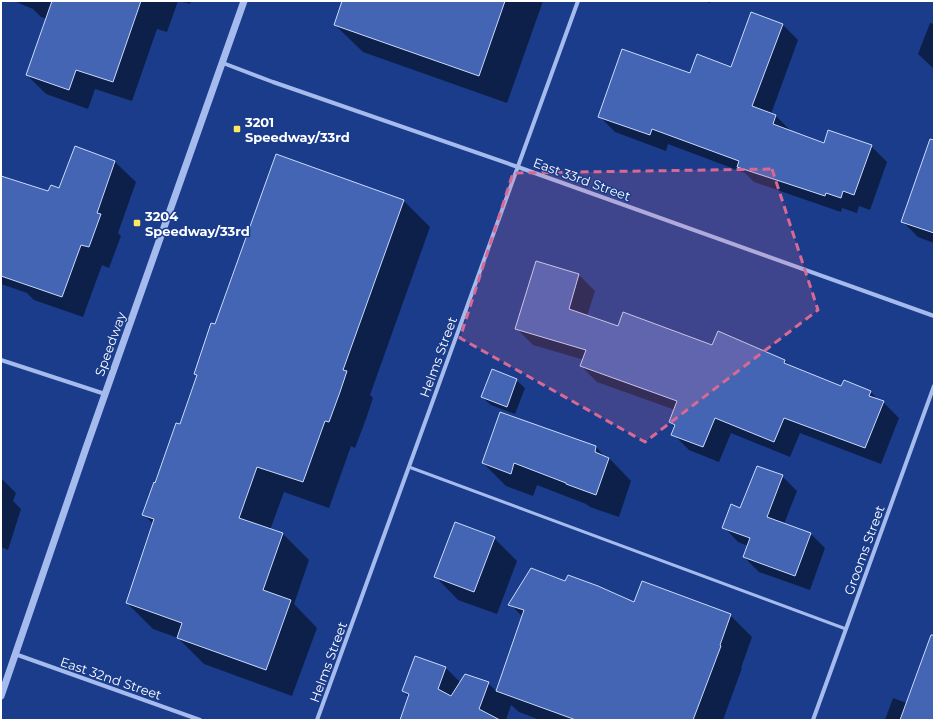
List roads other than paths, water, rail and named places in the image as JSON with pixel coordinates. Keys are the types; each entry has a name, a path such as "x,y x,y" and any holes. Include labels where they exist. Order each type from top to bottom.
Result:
{"street":[{"name":"Speedway","path":"1,696 86,448 244,1"},
{"name":"Helms Street","path":"317,720 578,1"},
{"name":"East 33rd Street","path":"223,63 934,316"},
{"path":"1,360 105,394"},
{"name":"Grooms Street","path":"813,720 934,386"},
{"name":"East 32nd Street","path":"15,654 200,720"}],"lane":[{"path":"409,467 846,629"}],"place":[{"name":"3201 Speedway/33rd","path":"237,129"},
{"name":"3204 Speedway/33rd","path":"137,223"}]}
